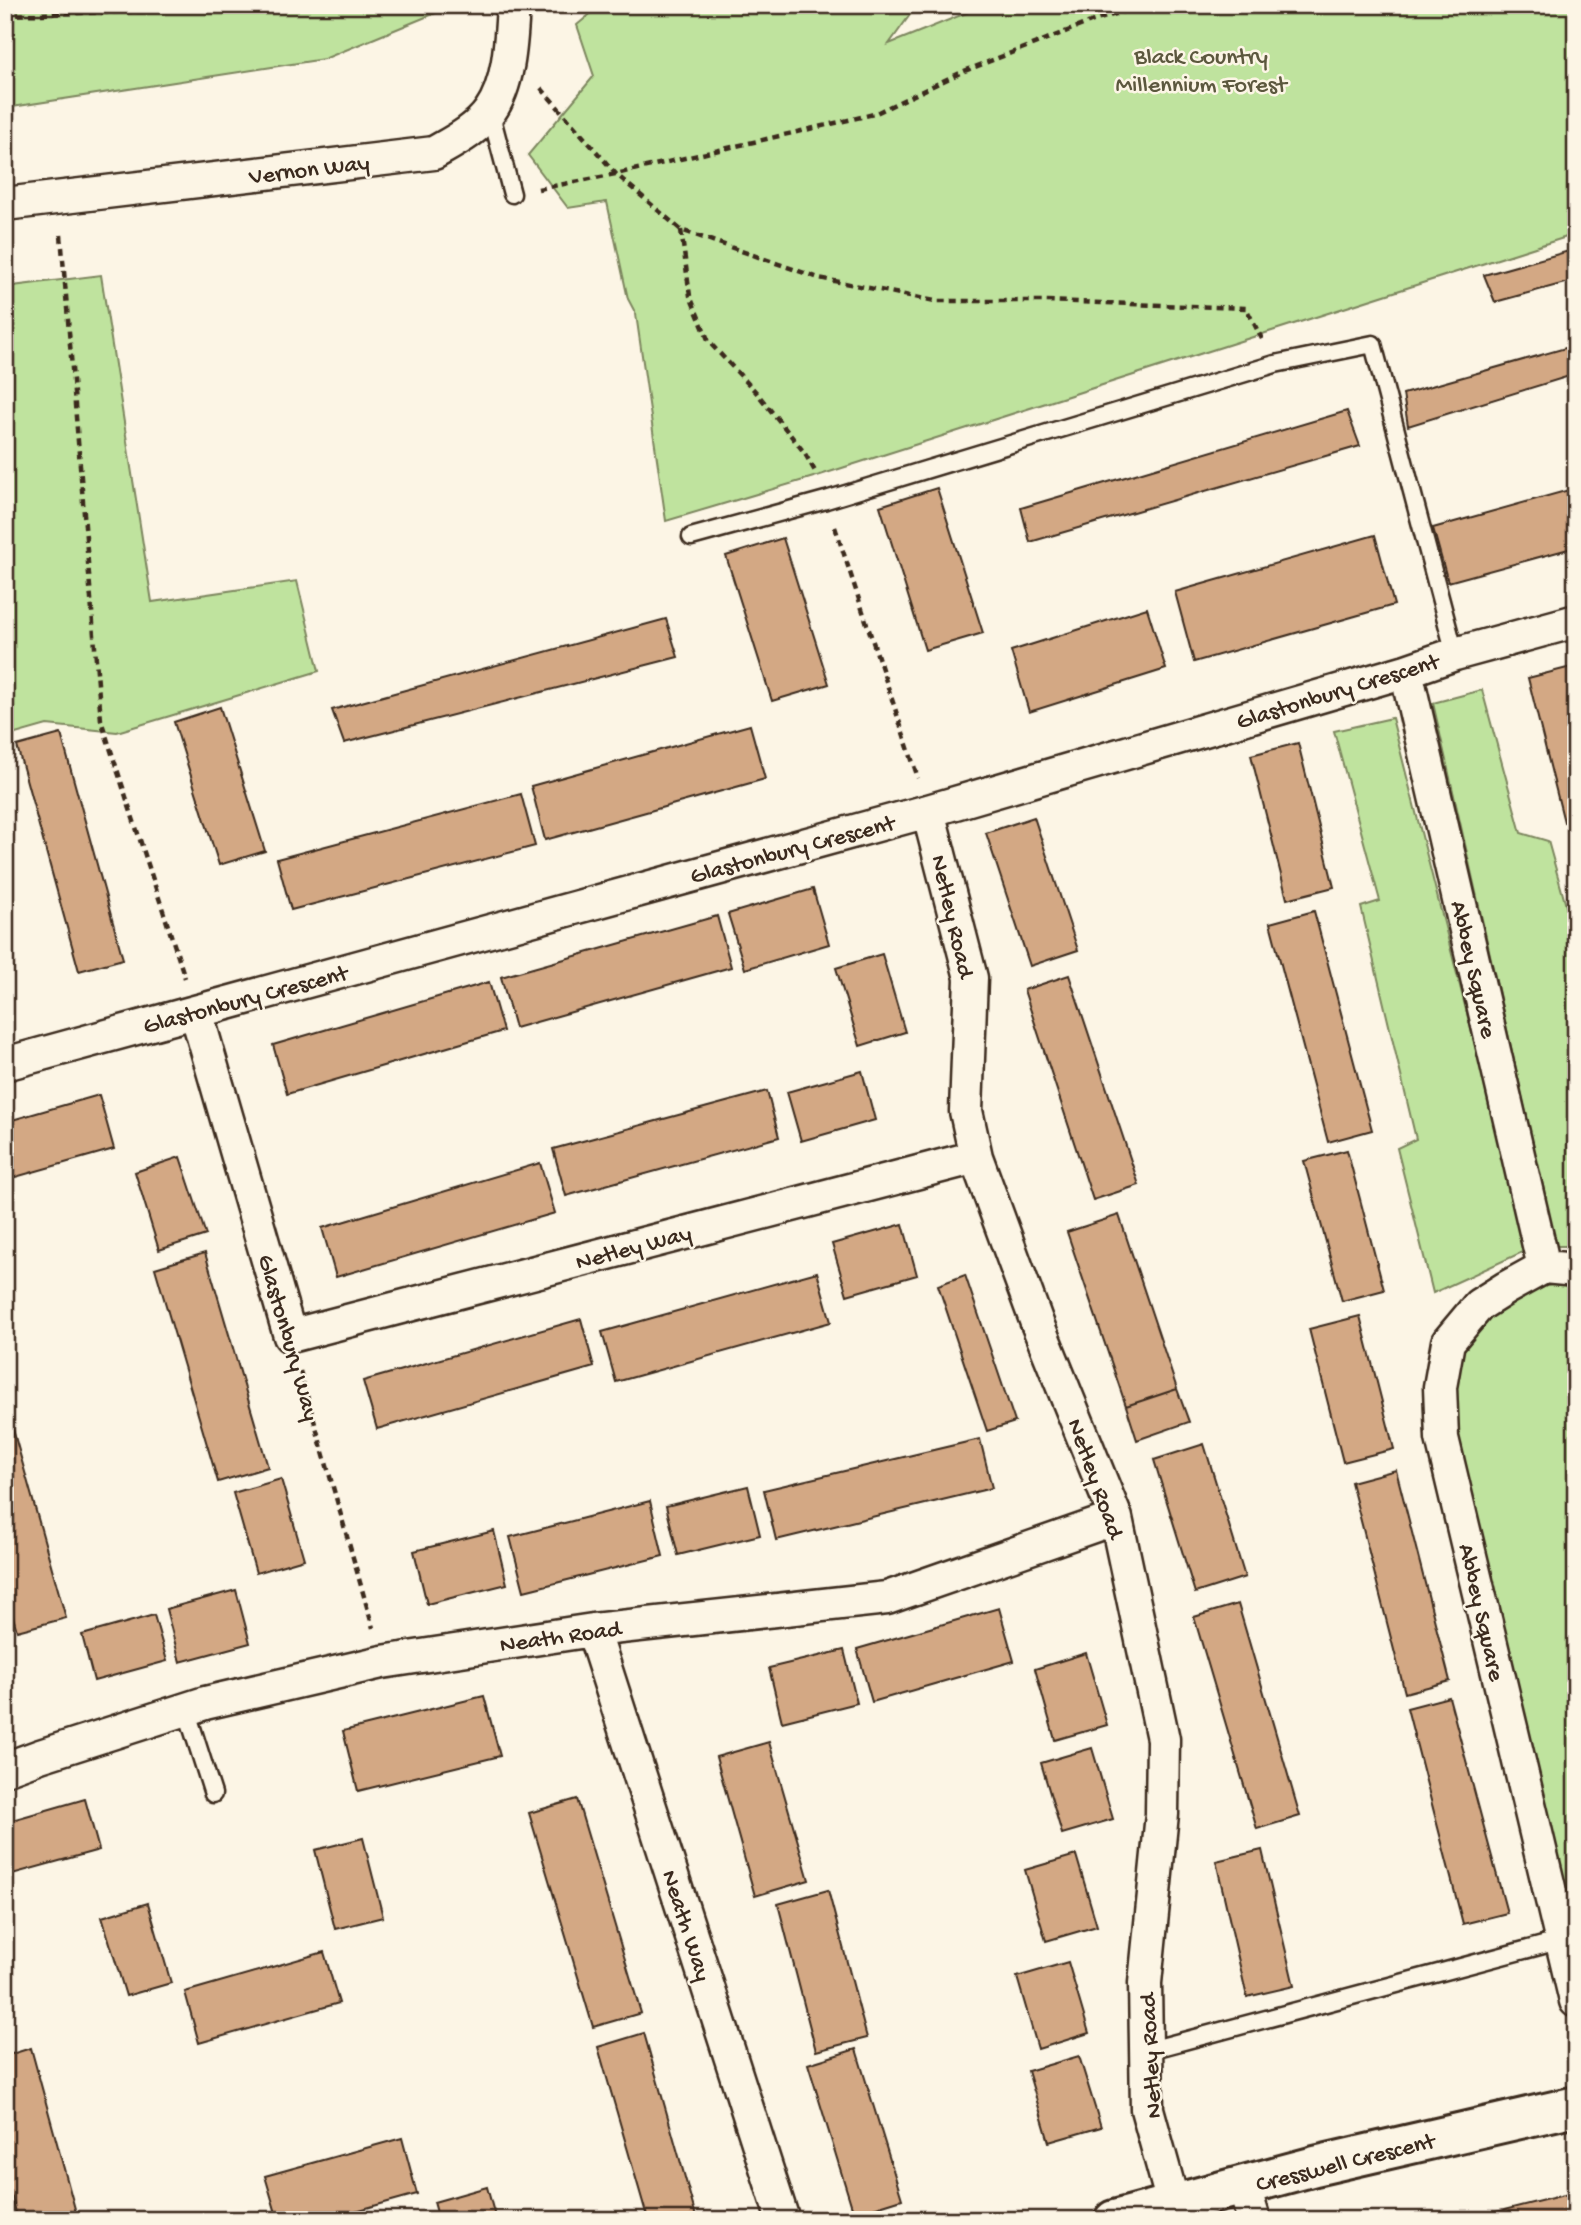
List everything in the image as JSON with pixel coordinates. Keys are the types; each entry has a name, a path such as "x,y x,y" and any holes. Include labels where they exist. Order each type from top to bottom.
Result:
{"street":[{"name":"Vernon Way","path":"5,204 434,153 463,136 490,111 499,92 510,53 513,5"},
{"name":"Glastonbury Crescent","path":"5,1064 928,811 1406,671 1455,654 1576,621"},
{"name":"Abbey Square","path":"1406,671 1544,1267 1479,1305 1448,1342 1440,1387 1442,1438 1576,2001"},
{"name":"Netley Road","path":"928,811 971,978 967,1111 976,1157 1037,1322 1116,1518 1163,1739 1162,1814 1145,1983 1147,2109 1173,2203"},
{"name":"Glastonbury Way","path":"196,1012 290,1336"},
{"name":"Netley Way","path":"290,1336 976,1157"},
{"path":"1544,1267 1576,1270"},
{"name":"Neath Road","path":"5,1769 186,1709 382,1662 593,1630 887,1598 1116,1518"},
{"name":"Neath Way","path":"593,1630 783,2220"},
{"name":"Cresswell Crescent","path":"1114,2220 1173,2203 1249,2203 1315,2166 1576,2106"}],"lane":[{"path":"490,111 512,194"},
{"path":"691,537 826,500 1275,364 1373,344 1455,654"},
{"path":"186,1709 213,1794"},
{"path":"1146,2051 1562,1940"}],"path":[{"path":"5,15 151,11 236,5"},
{"path":"512,194 616,174 874,114 962,72 1093,21 1145,5"},
{"path":"510,53 616,174 681,230 819,278 935,302 1046,301 1246,308 1275,364"},
{"path":"58,199 101,720 196,1012"},
{"path":"681,230 690,296 709,342 756,392 812,463 928,811"},
{"name":"Glastonbury Way","path":"290,1336 382,1662"}],"green space":[{"path":"5,5 455,5 324,59 5,108"},
{"name":"Black Country Millennium Forest","path":"601,5 917,5 889,44 986,5 1576,5 1576,234 817,476 666,521 636,314 628,299 607,202 568,208 528,155 594,76 577,25"},
{"path":"101,275 152,602 297,581 319,671 117,732 47,725 5,737 5,287"},
{"path":"1482,690 1521,833 1548,841 1576,942 1576,1246 1556,1246 1433,703"},
{"path":"1392,718 1527,1250 1433,1293 1397,1148 1416,1139 1361,907 1380,901 1334,731"},
{"path":"1576,1282 1576,1943 1452,1436 1458,1349 1493,1311 1546,1286"}],"building":[{"path":"1576,249 1576,280 1495,302 1484,275"},
{"path":"1576,345 1576,374 1408,426 1403,394"},
{"path":"1347,411 1360,446 1030,542 1021,508"},
{"path":"937,488 983,633 925,650 880,506"},
{"path":"1576,488 1576,547 1448,582 1433,528"},
{"path":"1375,535 1394,605 1194,662 1175,592"},
{"path":"783,538 829,684 772,701 726,556"},
{"path":"1147,608 1166,669 1029,712 1011,651"},
{"path":"666,619 678,657 344,743 332,710"},
{"path":"1575,666 1576,819 1564,822 1528,678"},
{"path":"220,707 265,851 219,865 174,722"},
{"path":"750,725 765,779 545,840 531,786"},
{"path":"61,734 123,959 79,971 17,746"},
{"path":"1298,743 1334,887 1287,899 1251,755"},
{"path":"521,794 535,846 291,910 277,859"},
{"path":"1034,817 1078,950 1030,966 986,833"},
{"path":"813,889 829,944 745,969 728,914"},
{"path":"1314,911 1372,1130 1328,1142 1270,923"},
{"path":"717,916 731,967 515,1028 501,977"},
{"path":"882,954 905,1032 860,1046 836,968"},
{"path":"1069,975 1139,1185 1093,1200 1024,990"},
{"path":"489,982 503,1031 287,1094 273,1045"},
{"path":"862,1071 875,1120 801,1141 787,1092"},
{"path":"767,1091 779,1137 566,1196 553,1149"},
{"path":"99,1095 114,1149 5,1180 5,1122"},
{"path":"1347,1150 1384,1290 1342,1301 1304,1161"},
{"path":"180,1157 206,1235 159,1250 135,1172"},
{"path":"540,1163 555,1213 336,1277 322,1228"},
{"path":"1119,1215 1177,1389 1126,1406 1067,1232"},
{"path":"903,1224 917,1275 847,1295 832,1244"},
{"path":"205,1253 268,1467 218,1482 155,1268"},
{"path":"817,1272 831,1322 616,1382 602,1332"},
{"path":"965,1275 1015,1422 987,1431 938,1285"},
{"path":"1360,1316 1394,1449 1343,1462 1309,1329"},
{"path":"581,1319 594,1367 377,1429 363,1381"},
{"path":"1177,1389 1189,1422 1137,1440 1126,1406"},
{"path":"5,1401 66,1618 17,1631 5,1589"},
{"path":"980,1439 992,1488 776,1540 764,1490"},
{"path":"1204,1444 1245,1577 1195,1593 1154,1460"},
{"path":"1396,1470 1450,1681 1405,1693 1351,1482"},
{"path":"281,1479 304,1559 256,1573 233,1493"},
{"path":"748,1486 760,1535 678,1555 666,1506"},
{"path":"650,1501 663,1556 524,1591 510,1537"},
{"path":"494,1531 507,1584 427,1604 414,1551"},
{"path":"236,1590 250,1643 180,1662 166,1609"},
{"path":"1238,1604 1300,1816 1257,1829 1194,1617"},
{"path":"999,1608 1014,1661 872,1702 857,1649"},
{"path":"154,1615 167,1661 94,1681 82,1635"},
{"path":"844,1650 857,1703 782,1722 769,1668"},
{"path":"1086,1653 1107,1725 1055,1740 1035,1669"},
{"path":"484,1696 500,1756 358,1791 343,1731"},
{"path":"1449,1697 1507,1913 1463,1924 1407,1708"},
{"path":"769,1742 809,1880 755,1896 716,1757"},
{"path":"1092,1748 1113,1819 1062,1834 1041,1763"},
{"path":"85,1799 99,1850 5,1876 5,1822"},
{"path":"577,1799 641,2013 593,2027 529,1813"},
{"path":"363,1838 383,1917 335,1929 315,1850"},
{"path":"1262,1850 1294,1986 1247,1997 1216,1861"},
{"path":"1076,1855 1097,1926 1046,1941 1025,1870"},
{"path":"828,1890 867,2038 816,2051 778,1904"},
{"path":"148,1903 171,1983 126,1996 102,1917"},
{"path":"324,1952 339,2003 199,2043 185,1992"},
{"path":"1068,1962 1089,2033 1038,2049 1017,1977"},
{"path":"644,2033 697,2220 648,2220 598,2047"},
{"path":"31,2048 78,2220 18,2220 5,2172 5,2056"},
{"path":"856,2049 902,2199 854,2214 808,2064"},
{"path":"1079,2056 1101,2127 1049,2142 1028,2071"},
{"path":"402,2138 417,2194 323,2220 278,2220 265,2176"},
{"path":"487,2187 496,2220 439,2220 434,2202"},
{"path":"1576,2192 1576,2220 1464,2220"}]}
